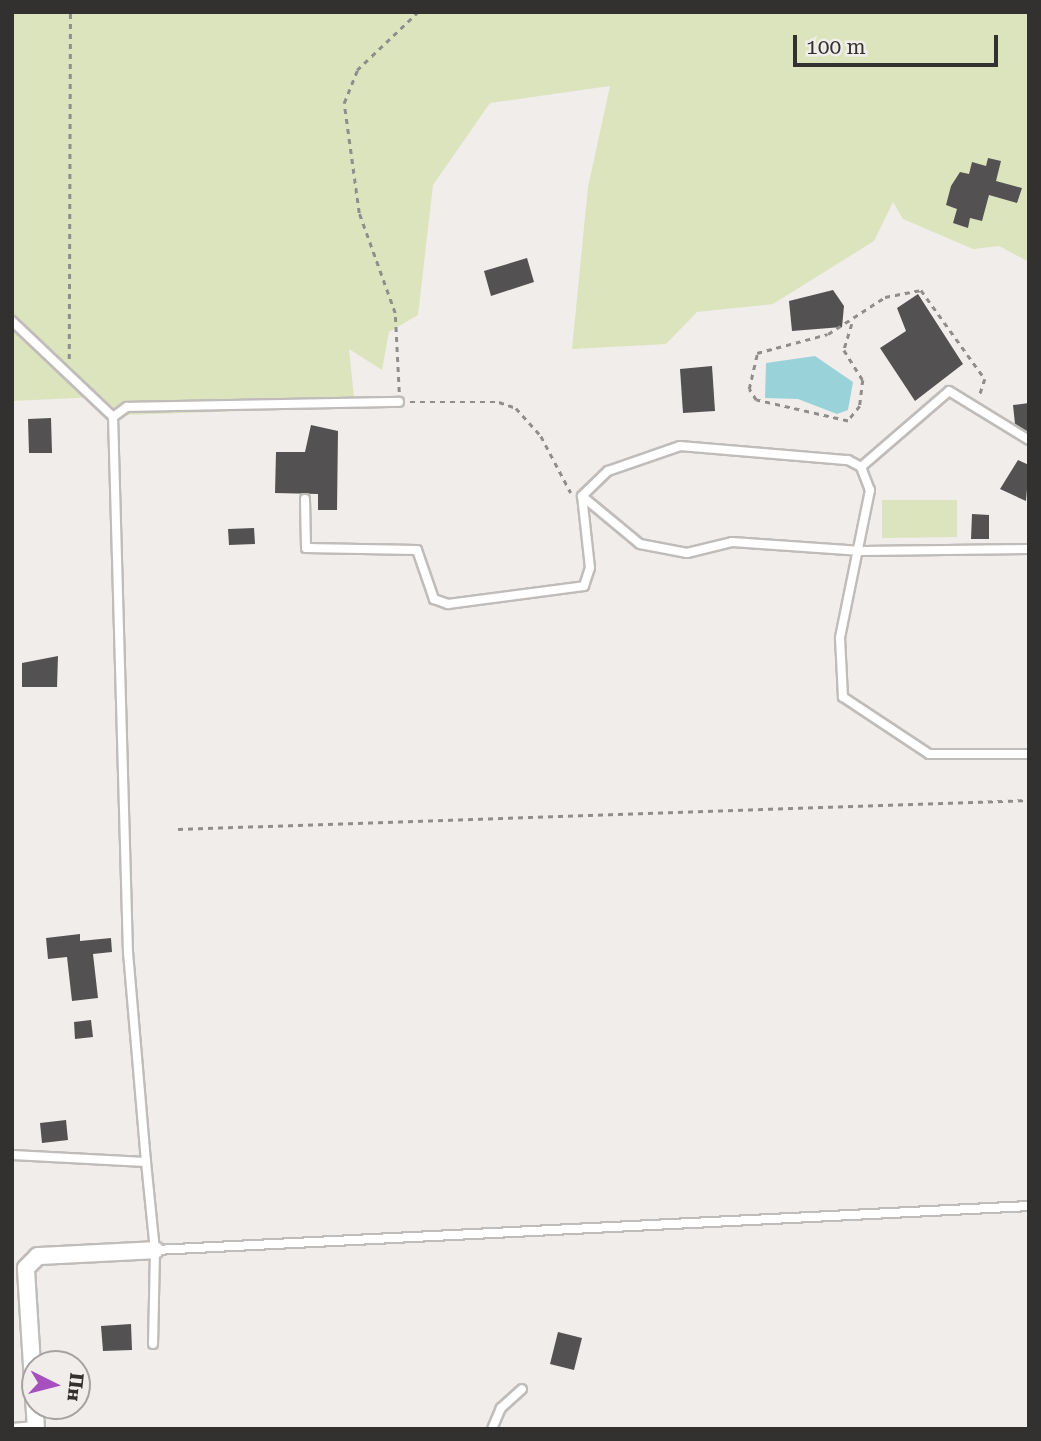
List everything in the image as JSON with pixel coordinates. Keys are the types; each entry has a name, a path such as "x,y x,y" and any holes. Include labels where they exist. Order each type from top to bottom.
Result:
{"street":[{"path":"36,1427 26,1268 38,1256 155,1250"}],"lane":[{"path":"12,321 69,381 113,416 128,953 155,1250 153,1344"},
{"path":"861,467 943,393 957,393 1029,440"},
{"path":"113,416 127,407 399,402"},
{"path":"582,496 608,471 680,446 762,449 861,467"},
{"path":"861,467 870,489 862,551 840,638 843,696 929,754 1029,754"},
{"path":"305,499 306,548 417,550 435,599 448,604 584,586 590,568 582,496"},
{"path":"582,496 640,544 687,553 732,542 862,551 1029,550"},
{"path":"12,1154 146,1162"},
{"path":"155,1250 1029,1206"},
{"path":"492,1429 501,1408 522,1389"},
{"path":"12,1428 36,1427"}],"path":[{"path":"69,381 70,12"},
{"path":"418,12 357,70 344,103 359,213 395,313 399,402 499,402 516,408 541,436 561,485 582,496"},
{"path":"852,324 844,349 863,380 860,406 848,421 756,400 749,389 757,353 852,324 884,297 921,290 985,379 976,406"},
{"path":"178,829 1029,800"}],"green space":[{"path":"12,12 1029,12 1029,262 999,246 973,249 903,219 893,202 874,241 773,304 697,312 666,344 572,349 588,187 610,86 490,103 433,185 418,315 389,332 382,370 349,349 355,407 124,415 98,397 12,401"},
{"path":"882,500 957,500 957,537 882,538"}],"water":[{"path":"815,356 853,382 848,410 837,414 798,399 765,398 766,363"}],"building":[{"path":"988,158 1001,161 996,181 1022,188 1017,203 989,195 982,221 970,218 968,228 953,223 957,209 946,205 951,186 960,172 969,174 972,162 986,166"},
{"path":"527,258 534,282 491,296 484,271"},
{"path":"833,290 844,306 842,327 792,331 789,301"},
{"path":"918,294 963,364 915,401 880,348 906,331 897,308"},
{"path":"712,366 715,411 683,413 680,369"},
{"path":"1029,403 1029,430 1026,431 1015,424 1013,405"},
{"path":"51,418 52,453 29,453 28,419"},
{"path":"311,425 338,431 337,510 318,510 318,494 275,493 276,452 305,452"},
{"path":"1018,460 1029,465 1026,501 1000,489"},
{"path":"972,514 989,515 989,539 971,539"},
{"path":"254,528 255,544 229,545 228,529"},
{"path":"58,656 57,687 22,687 22,663"},
{"path":"80,934 80,941 111,938 112,952 93,954 98,998 72,1001 67,957 48,959 46,938"},
{"path":"91,1020 93,1037 75,1039 74,1022"},
{"path":"66,1120 68,1140 42,1143 40,1123"},
{"path":"131,1324 132,1350 103,1351 101,1326"},
{"path":"558,1332 582,1338 574,1370 550,1364"}]}
